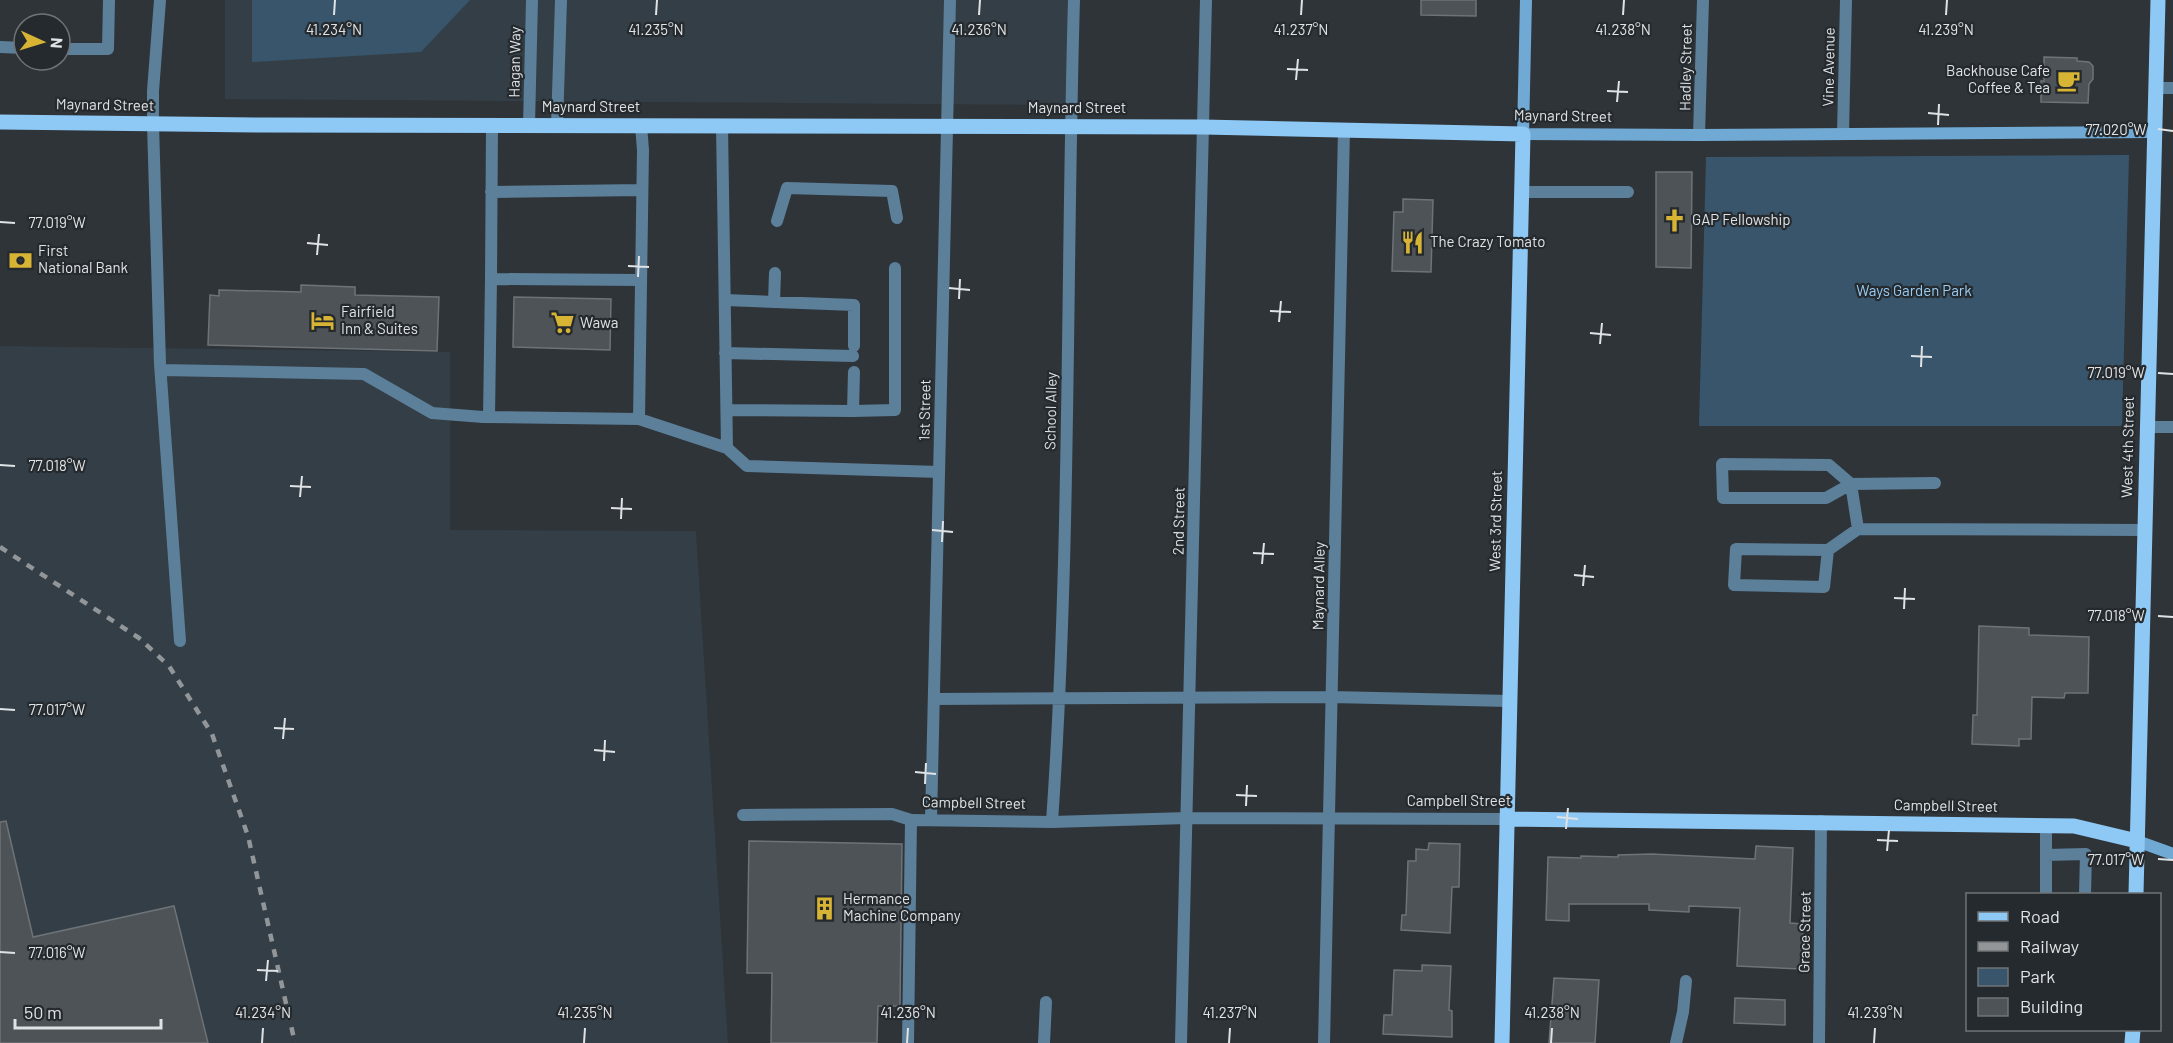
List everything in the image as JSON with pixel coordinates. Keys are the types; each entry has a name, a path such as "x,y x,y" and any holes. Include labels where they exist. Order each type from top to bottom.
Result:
{"main road":[{"name":"West 4th Street","path":"2136,893 2158,0"},
{"name":"Maynard Street","path":"0,122 1203,127 1523,134"},
{"name":"West 3rd Street","path":"1502,1043 1523,134"},
{"name":"Campbell Street","path":"1508,819 2046,825 2074,826 2137,841"}],"street":[{"path":"72,49 108,49 108,0"},
{"path":"160,0 153,91 153,124 161,370 180,641"},
{"name":"Hagan Way","path":"529,125 532,0"},
{"path":"557,125 561,0"},
{"name":"1st Street","path":"931,820 950,0"},
{"name":"School Alley","path":"1052,822 1060,698 1065,524 1070,126 1074,0"},
{"name":"2nd Street","path":"1181,1043 1206,0"},
{"name":"West 3rd Street","path":"1523,134 1526,0"},
{"name":"Hadley Street","path":"1699,135 1703,0"},
{"name":"Vine Avenue","path":"1843,134 1846,0"},
{"path":"2155,88 2173,88"},
{"path":"489,417 492,125"},
{"path":"639,419 641,125"},
{"path":"722,126 727,448"},
{"name":"Maynard Alley","path":"1324,1043 1344,130"},
{"name":"Maynard Street","path":"1523,134 2154,132"},
{"path":"777,221 787,188 892,191 897,218"},
{"path":"491,192 642,190"},
{"path":"1522,192 1628,192"},
{"path":"727,410 895,410 895,268"},
{"path":"774,302 775,273"},
{"path":"491,279 640,280"},
{"path":"725,300 854,305 854,351 725,353"},
{"path":"161,370 364,374 432,413 489,417 639,419 727,448 747,466 939,472"},
{"path":"853,411 854,372"},
{"path":"2146,427 2173,427"},
{"path":"1858,529 1851,484 1829,465 1722,464 1723,498 1826,498 1851,484 1935,483"},
{"path":"1828,550 1824,587 1734,585 1736,549 1828,550 1858,529 2144,530"},
{"path":"934,699 1332,697 1510,701"},
{"name":"Campbell Street","path":"743,815 892,814 911,820 1052,822 1187,818 1508,819"},
{"path":"908,1043 911,820"},
{"name":"Grace Street","path":"1820,1043 1821,821"},
{"path":"2046,825 2046,893"},
{"name":"Campbell Street","path":"2137,841 2173,854"},
{"path":"2046,855 2086,854 2085,893"},
{"path":"1676,1043 1683,1012 1686,981"},
{"path":"1044,1043 1046,1002"}],"shaded area":[{"path":"225,0 1072,0 1068,105 225,99"},
{"path":"0,346 450,352 450,530 696,531 728,1043 0,1043"}],"green space":[{"path":"252,0 470,0 421,52 252,62"},
{"name":"Ways Garden Park","path":"2129,155 2122,426 1699,426 1706,157"}],"building":[{"path":"1421,0 1476,0 1476,16 1421,15"},
{"name":"Backhouse Cafe Coffee & Tea","path":"2044,57 2077,58 2077,61 2089,62 2093,66 2088,103 2041,102"},
{"name":"GAP Fellowship","path":"1656,172 1692,172 1691,268 1656,267"},
{"name":"The Crazy Tomato","path":"1403,199 1433,200 1431,272 1392,271 1394,212 1403,212"},
{"name":"Fairfield Inn & Suites","path":"301,285 355,287 355,295 439,297 437,351 208,345 210,295 219,296 219,290 301,292"},
{"name":"Wawa","path":"514,297 611,299 610,350 513,347"},
{"path":"1979,626 2029,628 2029,635 2089,637 2088,693 2065,693 2064,698 2032,697 2031,739 2019,739 2019,746 1972,744 1973,715 1977,715"},
{"path":"6,821 33,937 174,906 208,1043 0,1043 0,822"},
{"name":"Hermance Machine Company","path":"749,841 902,844 900,1006 878,1006 877,1043 771,1043 772,973 747,973"},
{"path":"1429,843 1460,844 1459,887 1452,887 1450,933 1401,930 1402,915 1406,915 1408,861 1416,861 1416,849 1428,850"},
{"path":"1756,846 1793,848 1790,923 1803,924 1801,969 1737,966 1740,908 1689,906 1689,912 1649,910 1649,904 1569,904 1569,921 1546,920 1548,857 1618,857 1618,855 1652,854 1755,859"},
{"path":"1422,965 1451,966 1449,1010 1452,1011 1452,1037 1383,1034 1384,1015 1392,1015 1394,970 1422,971"},
{"path":"1554,978 1599,980 1595,1043 1549,1043"},
{"path":"1735,998 1785,1000 1785,1025 1734,1023"}],"railway":[{"path":"0,547 139,638 169,666 212,734 248,836 295,1043"}],"place":[{"name":"Backhouse Cafe Coffee & Tea","path":"2068,80"},
{"name":"GAP Fellowship","path":"1674,220"},
{"name":"The Crazy Tomato","path":"1412,242"},
{"name":"First National Bank","path":"20,260"},
{"name":"Fairfield Inn & Suites","path":"323,321"},
{"name":"Wawa","path":"562,323"},
{"name":"Hermance Machine Company","path":"825,908"}]}
